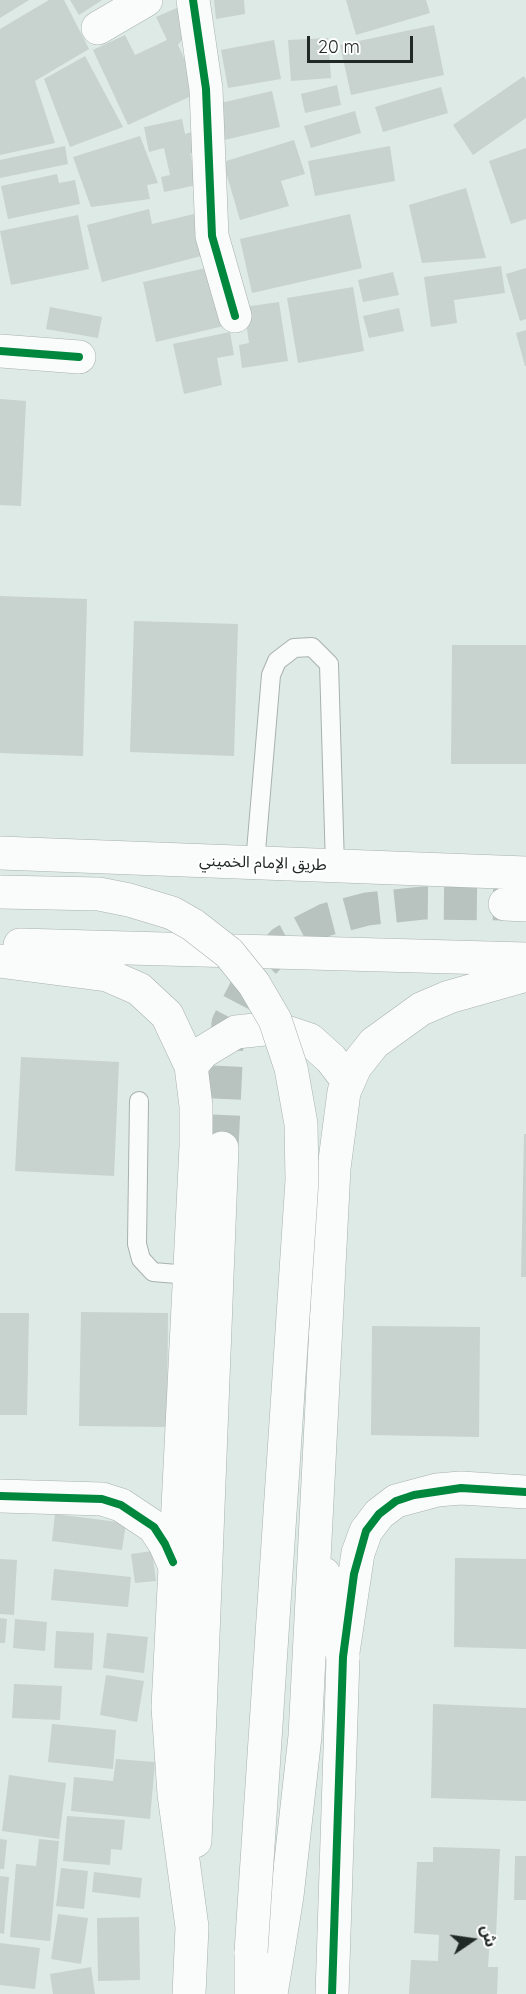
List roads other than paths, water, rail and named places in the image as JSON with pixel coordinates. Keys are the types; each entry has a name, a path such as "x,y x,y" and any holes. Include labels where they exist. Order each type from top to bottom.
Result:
{"main road":[{"path":"98,28 146,0"},
{"path":"193,0 206,89 212,236 235,316"},
{"path":"0,351 80,357"},
{"name":"طريق الإمام الخميني","path":"0,853 526,873"},
{"path":"0,892 99,894 162,910 193,925 229,953 254,984 275,1020 291,1068 301,1124 302,1180 250,1952 250,1994"},
{"path":"0,945 526,959"},
{"path":"0,961 107,975 139,988 167,1015 190,1066 196,1116 173,1562 169,1747 192,1927 179,1994"},
{"path":"272,1994 287,1896 305,1736 334,1168 338,1123 348,1081 374,1043 421,1010 449,997 526,975"},
{"path":"190,1066 218,1040 236,1032 274,1028 310,1040 331,1059 348,1081"},
{"path":"189,1994 222,1148"},
{"path":"7,1484 102,1499 121,1505 139,1514 154,1527 173,1562"},
{"path":"332,1994 343,1657 358,1553 366,1531 379,1514 396,1501 437,1490 460,1488 526,1492"},
{"path":"314,1530 343,1657"}],"lane":[{"path":"255,863 271,675 277,662 294,648 312,647 329,664 335,866"},
{"path":"139,1101 137,1244 141,1259 153,1272 189,1275"}],"tunnel":[{"path":"222,1148 228,1023 254,973 283,942 325,920 367,909 423,903 505,904"}]}
